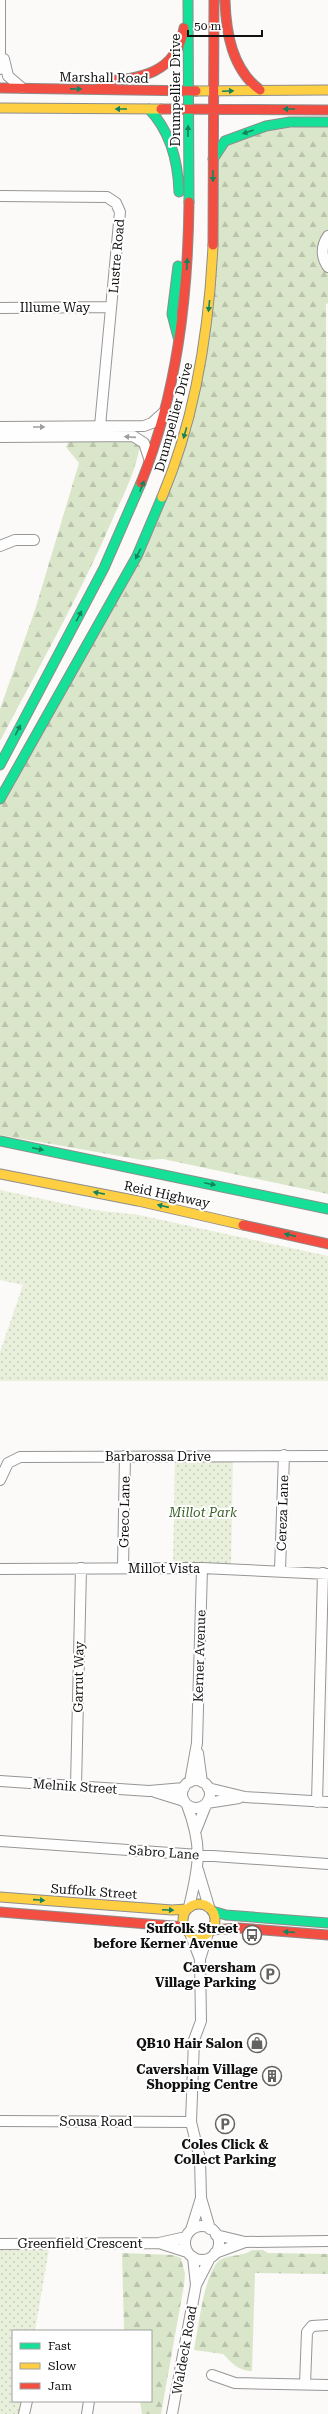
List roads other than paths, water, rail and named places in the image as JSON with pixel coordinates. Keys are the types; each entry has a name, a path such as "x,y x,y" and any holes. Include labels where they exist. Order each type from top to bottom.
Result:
{"main road":[{"name":"Drumpellier Drive","path":"0,799 137,556 173,471 193,405 208,322 213,254 214,0"},
{"path":"225,0 228,32 242,73 248,82 260,90"},
{"name":"Drumpellier Drive","path":"0,765 112,554 150,464 166,411 179,344 188,256 188,5"},
{"path":"26,88 71,81 116,81 156,71 166,65 180,48 188,5"},
{"name":"Marshall Road","path":"0,88 189,91 328,90"},
{"path":"0,108 328,110"},
{"path":"149,109 162,123 174,158 179,178 178,199"},
{"path":"213,159 225,141 266,126 290,122 328,122"},
{"path":"178,235 177,272 172,314 179,344"},
{"name":"Reid Highway","path":"0,1141 328,1209"},
{"name":"Reid Highway","path":"0,1174 138,1200 328,1244"},
{"name":"Suffolk Street","path":"0,1897 172,1910 188,1908"},
{"path":"188,1930 183,1918 188,1908 199,1904 226,1915 328,1922"},
{"path":"209,1932 215,1921 210,1909"},
{"path":"0,1912 188,1930 197,1936 209,1932 239,1928 328,1934"}],"street":[{"path":"0,0 0,69"},
{"path":"1,42 8,76 26,88"},
{"name":"Lustre Road","path":"0,196 107,197 116,203 120,212 100,426"},
{"path":"328,236 322,248 322,255 328,267"},
{"name":"Illume Way","path":"0,308 111,307"},
{"path":"0,427 148,425 166,411"},
{"path":"0,437 134,436 141,440 146,446 150,464"},
{"path":"0,546 15,540 34,540"},
{"name":"Cereza Lane","path":"280,1570 284,1455"},
{"name":"Greco Lane","path":"123,1568 125,1456"},
{"name":"Barbarossa Drive","path":"0,1480 8,1464 20,1457 328,1456"},
{"name":"Garrut Way","path":"76,1786 81,1568"},
{"name":"Millot Vista","path":"0,1569 202,1568 325,1573"},
{"name":"Kerner Avenue","path":"187,1785 197,1743 202,1568"},
{"path":"317,1802 325,1573"},
{"name":"Kerner Avenue","path":"197,1743 205,1785"},
{"name":"Melnik Street","path":"0,1781 150,1791 187,1785"},
{"path":"188,1908 198,1868 198,1854 196,1830 185,1803 187,1785 205,1785 245,1797 328,1802"},
{"path":"196,1830 210,1796 205,1785"},
{"name":"Melnik Street","path":"150,1791 185,1803"},
{"path":"185,1803 196,1808 206,1804 245,1797"},
{"name":"Sabro Lane","path":"0,1841 328,1864"},
{"path":"198,1868 210,1909"},
{"path":"188,1930 200,1959"},
{"path":"209,1932 200,1959 201,2022 194,2040 191,2122 200,2159 201,2198 218,2244 213,2256"},
{"name":"Sousa Road","path":"0,2121 191,2122"},
{"path":"201,2198 185,2247 190,2255 201,2260 245,2242"},
{"path":"189,2233 202,2226 213,2232 245,2242 328,2241"},
{"name":"Greenfield Crescent","path":"0,2244 159,2243 189,2233"},
{"name":"Greenfield Crescent","path":"159,2243 190,2255"},
{"name":"Waldeck Road","path":"190,2255 196,2285"},
{"name":"Waldeck Road","path":"172,2414 196,2285 213,2256"},
{"path":"305,2384 306,2332 312,2326 328,2325"},
{"path":"212,2375 235,2384 328,2385"},
{"path":"24,2414 27,2402"},
{"path":"87,2414 89,2402"}],"place":[{"name":"Suffolk Street before Kerner Avenue","path":"252,1935"},
{"name":"Caversham Village Parking","path":"270,1974"},
{"name":"QB10 Hair Salon","path":"257,2043"},
{"name":"Caversham Village Shopping Centre","path":"272,2076"},
{"name":"Coles Click & Collect Parking","path":"225,2124"}],"park label":[{"name":"Millot Park","path":"203,1512"}]}
